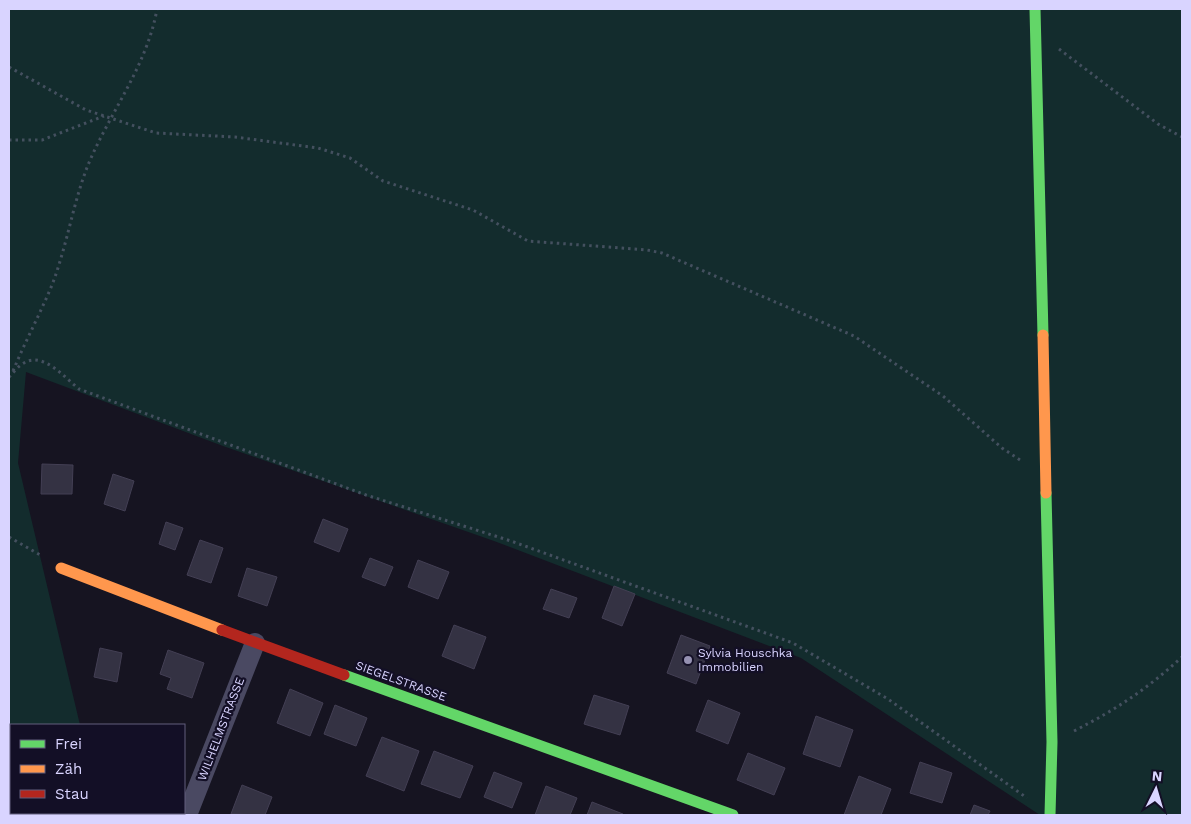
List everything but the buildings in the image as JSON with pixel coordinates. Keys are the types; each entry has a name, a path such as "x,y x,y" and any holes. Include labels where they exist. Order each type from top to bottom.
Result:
{"street":[{"path":"1034,9 1052,742 1050,815"},
{"name":"SIEGELSTRASSE","path":"61,568 255,642 733,815"},
{"name":"WILHELMSTRASSE","path":"187,815 255,642"}],"path":[{"path":"10,376 52,284 88,166 110,118 137,72 157,9"},
{"path":"1034,31 1158,124 1182,137"},
{"path":"9,67 86,110 156,133 235,137 318,148 350,158 383,181 473,210 528,241 647,250 662,253 854,336 943,396 1002,448 1045,477"},
{"path":"9,140 42,140 105,116"},
{"path":"10,376 24,362 40,360 47,363 79,389 366,495 511,542 793,643 888,699 1050,815"},
{"path":"9,537 61,568"},
{"path":"1052,742 1113,711 1150,687 1182,657"}],"green space":[{"path":"9,9 1182,9 1182,815 1040,815 801,658 494,541 223,446 26,372 18,463 80,724 10,724 9,803"}],"traffic: fast":[{"path":"1035,9 1043,335"},
{"path":"1046,493 1052,742 1050,815"},
{"path":"344,675 733,815"}],"traffic: slow":[{"path":"1043,335 1046,493"},
{"path":"61,568 222,630"}],"traffic: jam":[{"path":"222,630 344,675"}],"place":[{"name":"Sylvia Houschka Immobilien","path":"688,660"}]}
